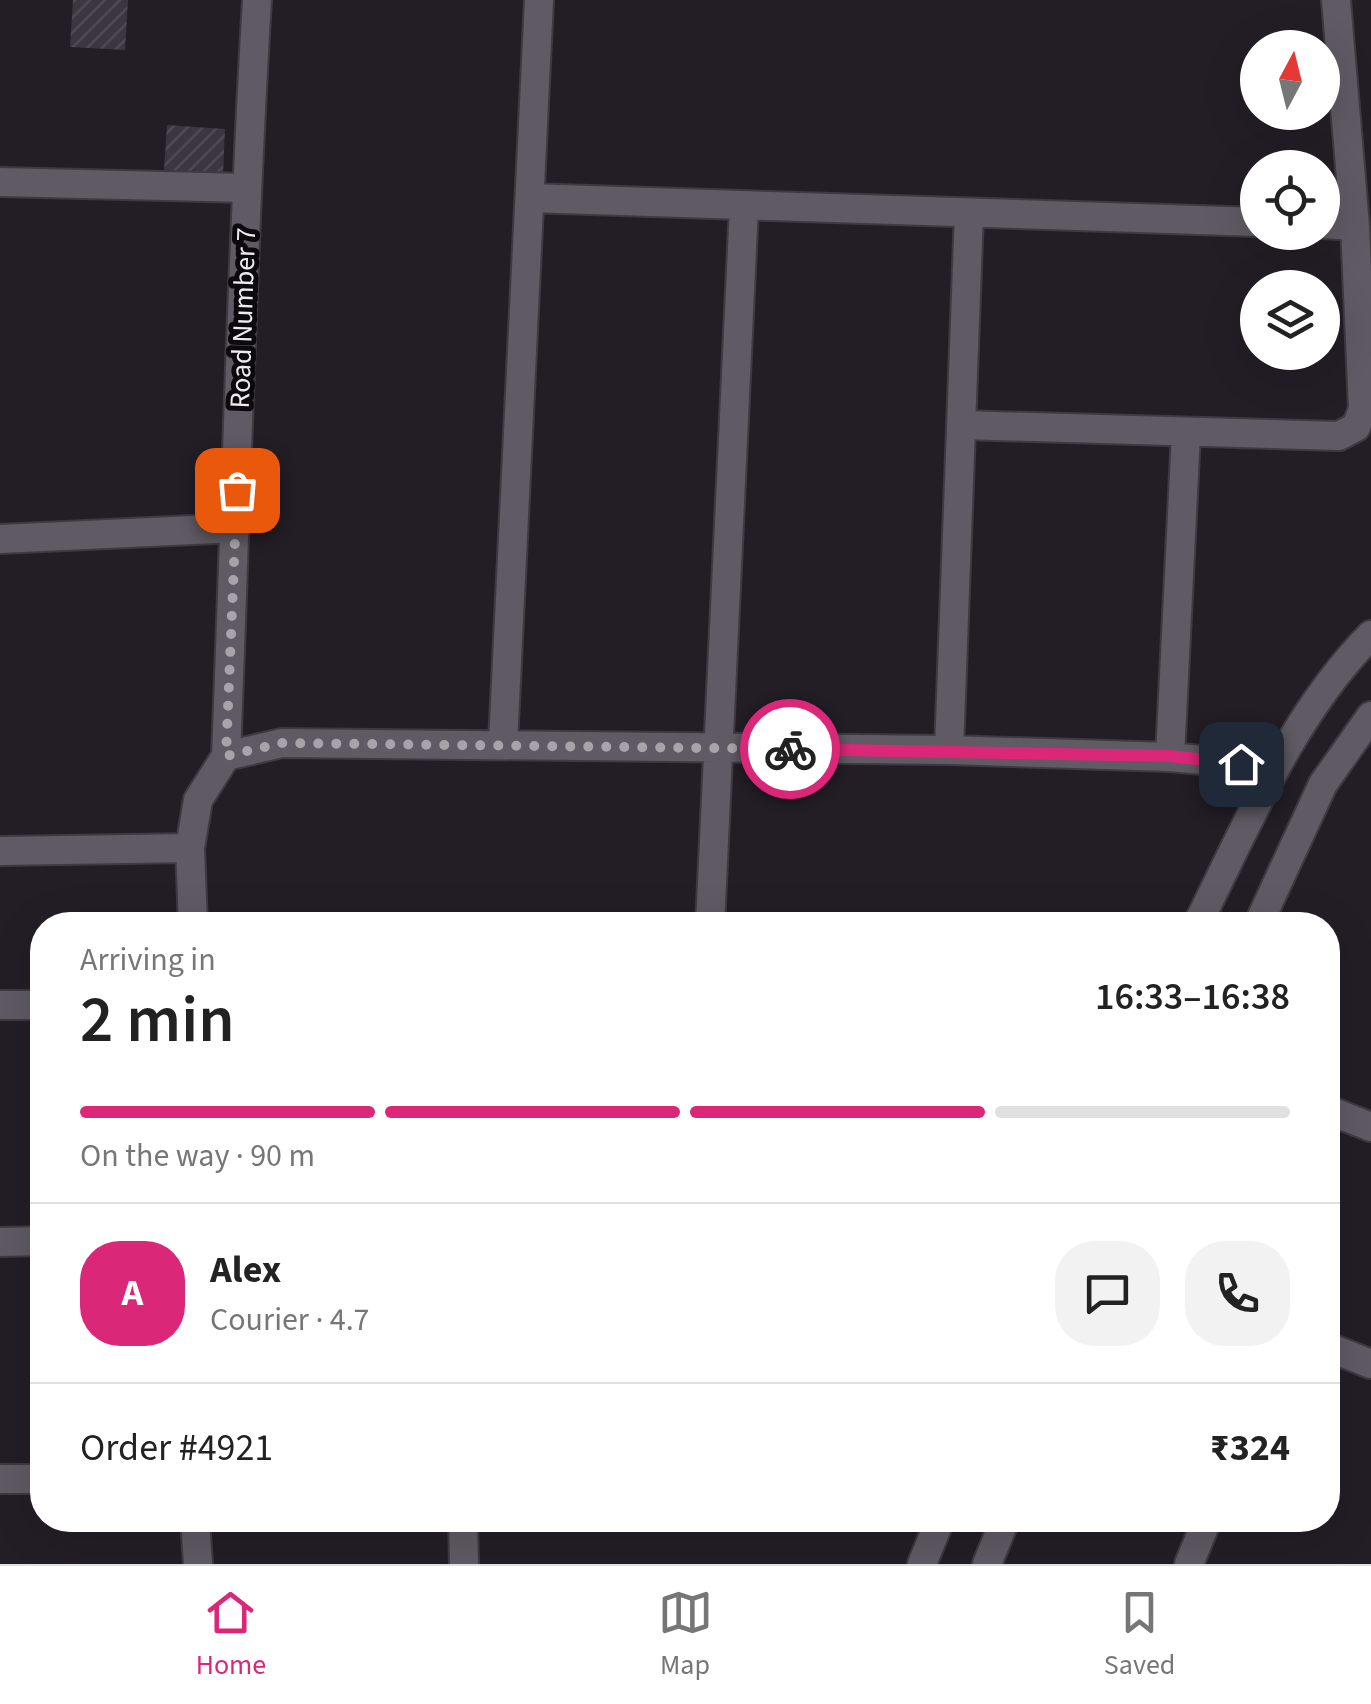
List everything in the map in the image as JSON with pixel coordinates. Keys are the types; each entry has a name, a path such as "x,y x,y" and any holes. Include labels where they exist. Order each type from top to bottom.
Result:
{"street":[{"name":"Road Number 7","path":"226,756 246,188 257,0"},
{"path":"503,743 539,0"},
{"path":"962,426 1339,436 1356,426 1363,409 1356,226 1336,0"},
{"path":"0,182 246,188"},
{"path":"530,198 1240,221"},
{"path":"711,912 744,206"},
{"path":"949,750 969,213"},
{"path":"1340,225 1356,226"},
{"path":"1170,756 1186,432"},
{"path":"0,539 236,528"},
{"path":"1204,912 1276,767 1342,664 1371,635"},
{"path":"1264,912 1323,784 1371,716"},
{"path":"192,912 190,848 198,800 226,756 282,743 949,750 1170,756 1276,767"},
{"path":"0,852 190,848"},
{"path":"0,1006 30,1005"},
{"path":"1340,1115 1371,1128"},
{"path":"0,1242 30,1241"},
{"path":"1340,1352 1371,1364"},
{"path":"0,1479 30,1479"},
{"path":"196,1532 198,1564"},
{"path":"463,1532 464,1564"},
{"path":"922,1564 935,1532"},
{"path":"987,1564 1000,1532"},
{"path":"1189,1564 1201,1532"}],"building":[{"path":"73,0 128,0 125,50 70,47"},
{"path":"167,125 225,129 223,174 164,170"}],"way so far":[{"path":"237,490 226,756 282,743 790,749"}],"route":[{"path":"790,749 1170,756 1241,764"}]}
